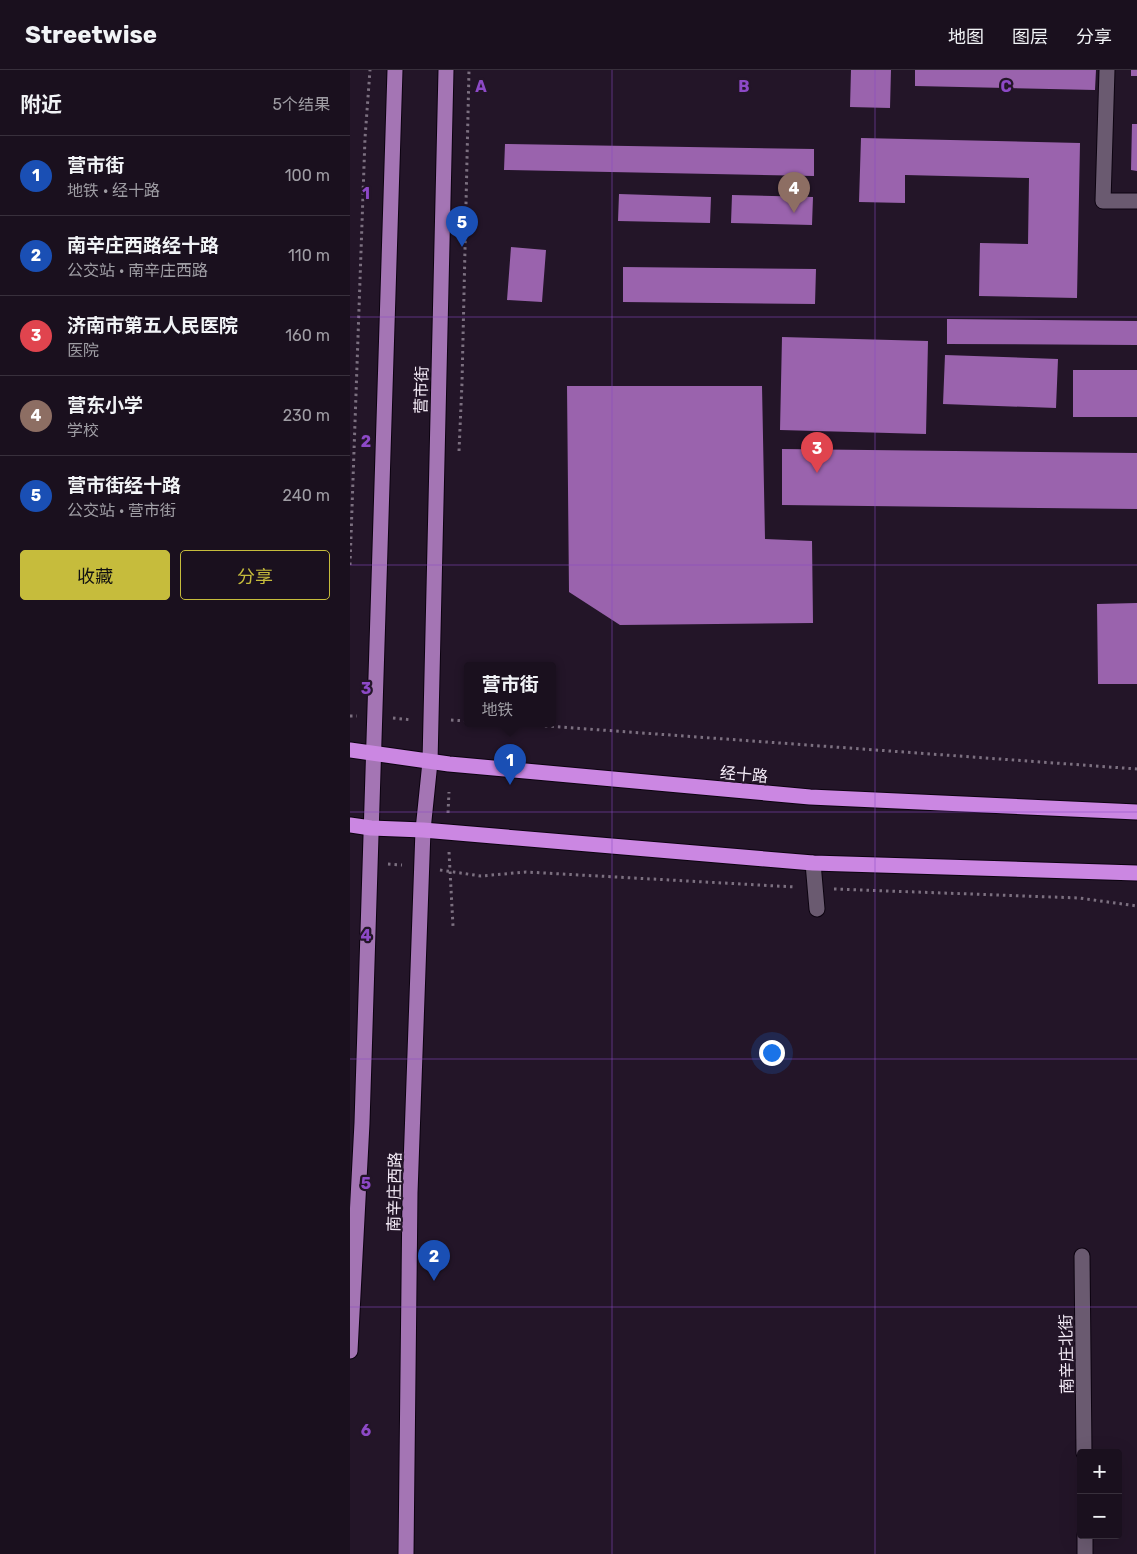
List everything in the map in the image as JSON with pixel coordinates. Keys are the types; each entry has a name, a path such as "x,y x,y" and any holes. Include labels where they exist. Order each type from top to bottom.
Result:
{"highway":[{"name":"经十路","path":"350,750 430,762 810,797 1137,812"},
{"path":"350,824 371,828 423,830 813,862 1137,873"}],"main road":[{"path":"350,1352 362,1123 396,70"},
{"name":"营市街","path":"423,830 430,762 446,70"},
{"name":"南辛庄西路","path":"406,1554 410,1193 423,830"}],"street":[{"path":"1107,70 1103,201 1137,201"},
{"path":"813,862 817,909"},
{"name":"南辛庄北街","path":"1082,1256 1084,1449"},
{"path":"1085,1539 1085,1554"}],"path":[{"path":"350,565 365,138 370,70"},
{"path":"350,716 431,721 464,720"},
{"path":"556,727 1137,769"},
{"path":"370,862 422,867 481,876 526,872 815,888 1079,898 1137,906"}],"building":[{"path":"851,70 891,70 890,108 850,107"},
{"path":"915,70 1096,70 1095,90 915,86"},
{"path":"1131,70 1137,70 1137,76 1131,76"},
{"path":"1132,124 1137,124 1137,171 1131,170"},
{"path":"861,138 1080,143 1077,298 979,296 980,243 1028,244 1029,178 905,175 905,203 859,202"},
{"path":"505,144 814,149 814,176 504,170"},
{"path":"619,194 711,197 710,223 618,221"},
{"path":"732,195 813,197 812,225 731,223"},
{"path":"511,247 546,250 542,302 507,300"},
{"path":"623,267 816,269 815,304 623,302"},
{"path":"947,319 1137,321 1137,345 947,344"},
{"path":"782,337 928,341 926,434 780,430"},
{"path":"945,355 1058,359 1056,408 943,404"},
{"path":"1073,370 1137,370 1137,417 1073,417"},
{"path":"567,386 762,386 765,539 812,541 813,623 620,625 569,592"},
{"path":"782,449 1137,453 1137,509 782,505"},
{"path":"1137,603 1137,684 1098,684 1097,604"}],"place":[{"name":"营东小学","path":"794,213"},
{"name":"营市街经十路","path":"462,247"},
{"name":"济南市第五人民医院","path":"817,473"},
{"name":"营市街","path":"510,785"},
{"name":"南辛庄西路经十路","path":"434,1281"}]}
